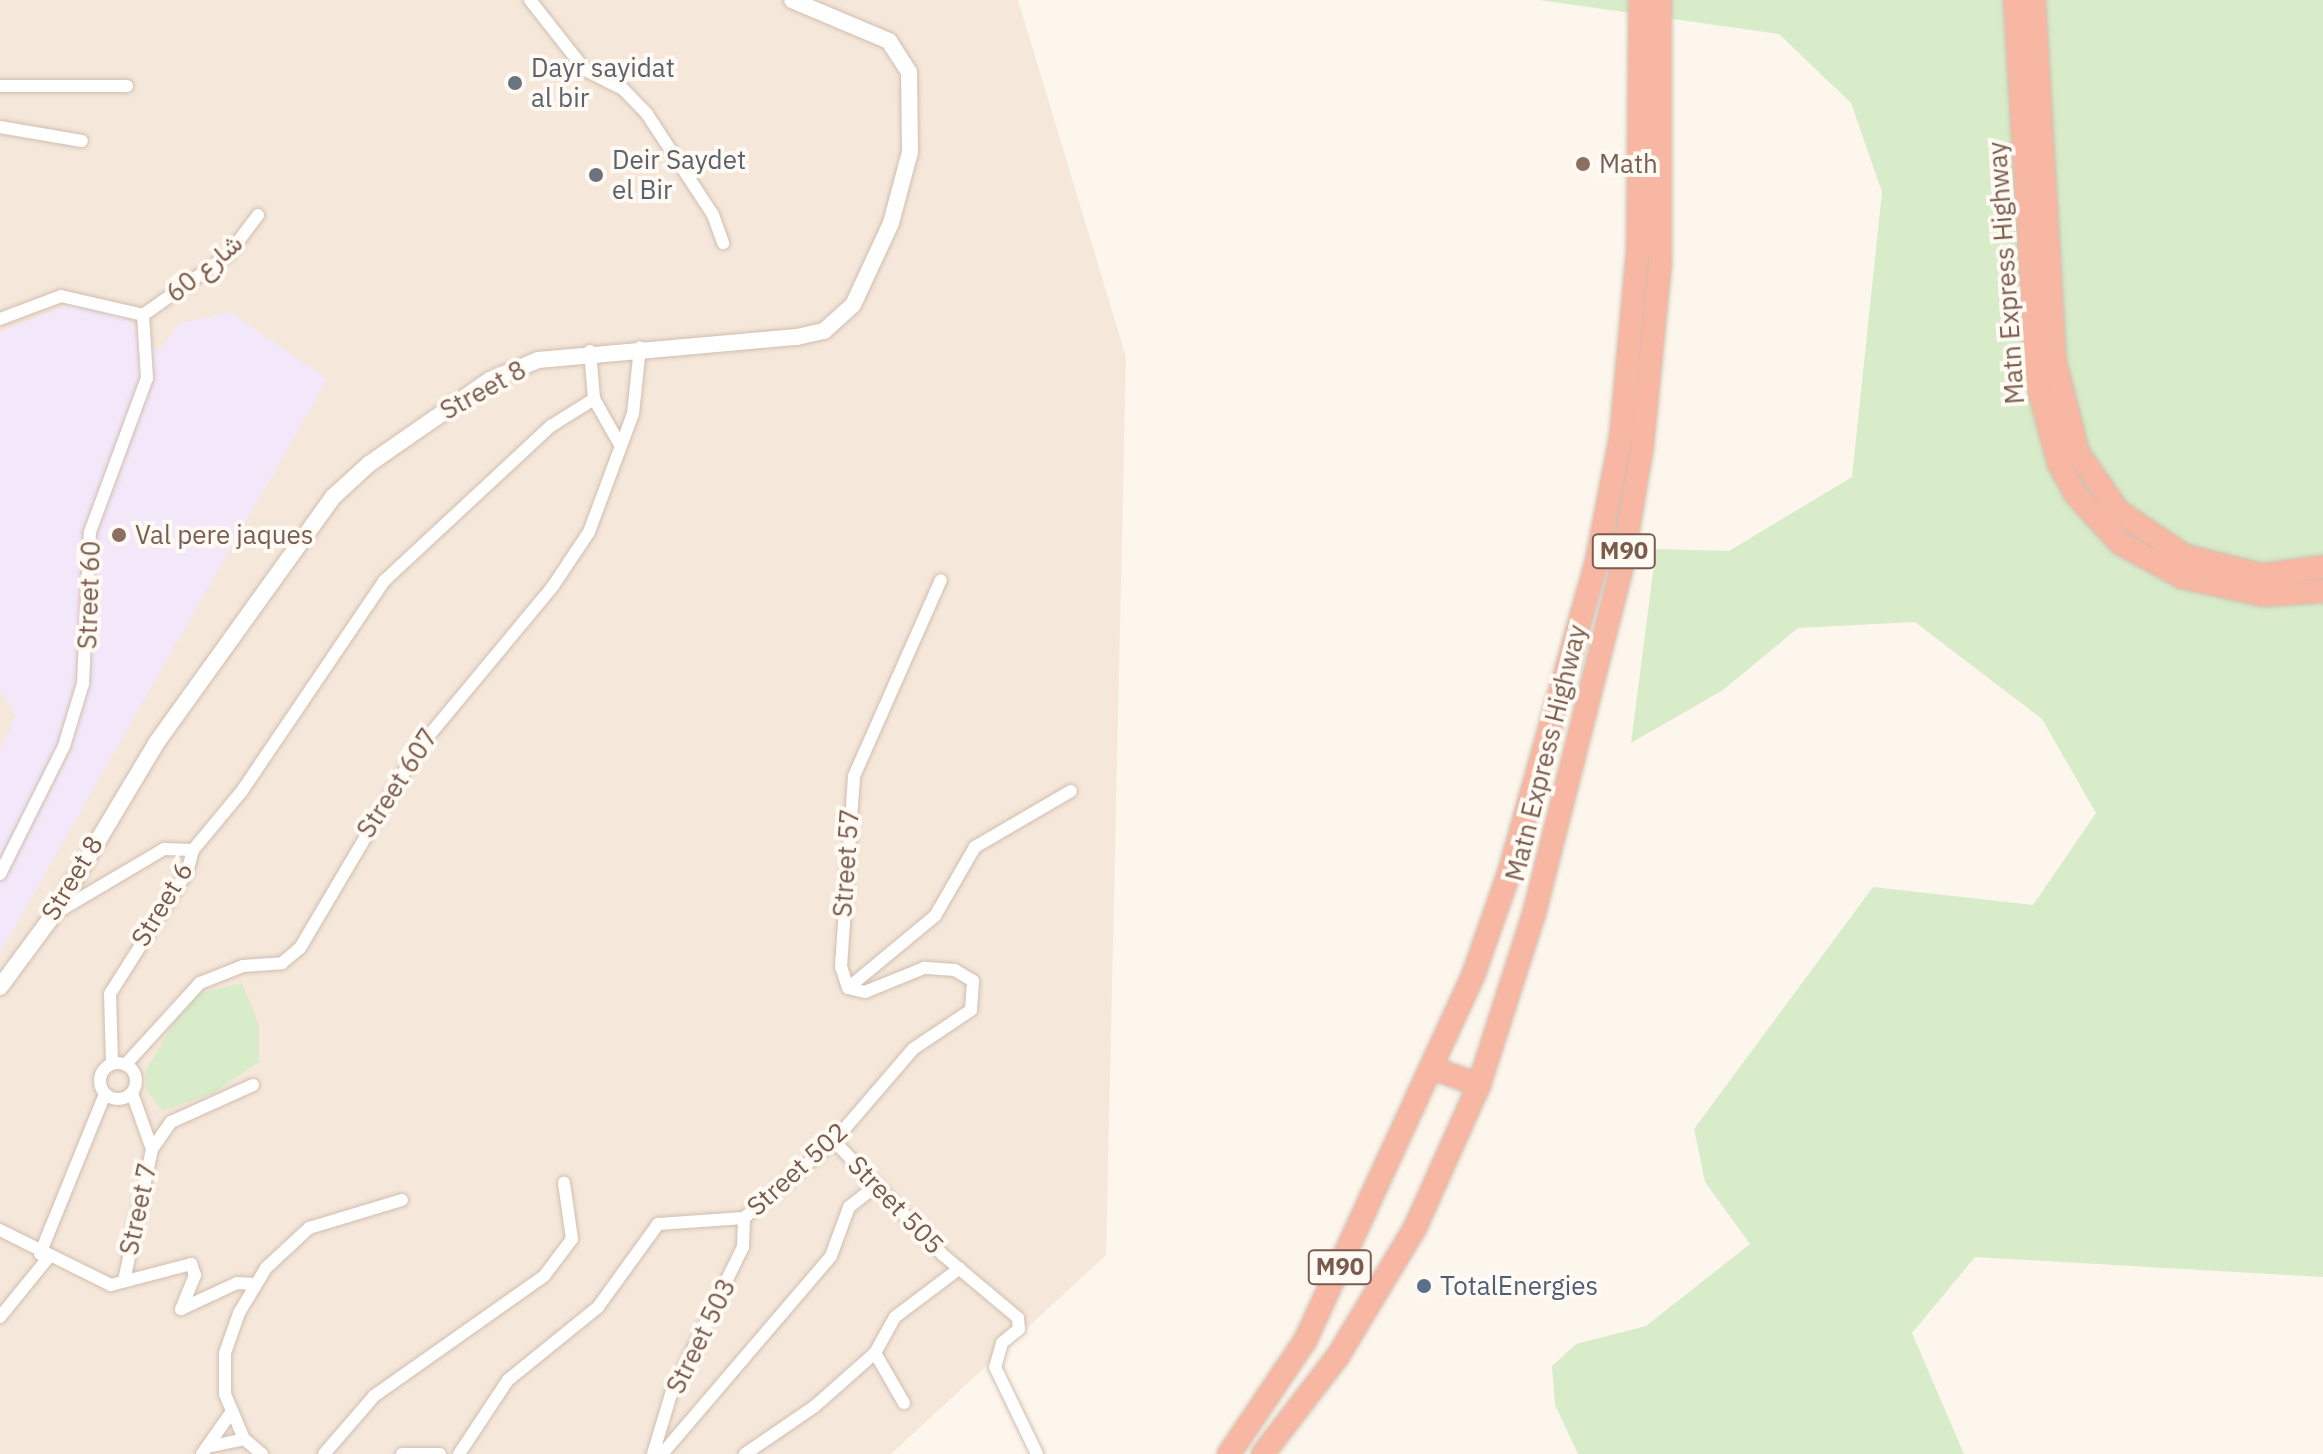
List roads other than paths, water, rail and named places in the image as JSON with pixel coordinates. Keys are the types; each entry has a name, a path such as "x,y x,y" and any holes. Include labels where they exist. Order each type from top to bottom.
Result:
{"highway":[{"name":"Matn Express Highway","path":"1229,1454 1305,1341 1432,1068 1510,870 1596,565 1635,323 1640,0"},
{"name":"Matn Express Highway","path":"1263,1454 1338,1356 1415,1228 1479,1085 1534,914 1621,571 1642,447 1660,264 1660,0"},
{"name":"Matn Express Highway","path":"2015,0 2042,262 2063,414 2094,486 2154,539 2185,556 2262,575 2323,567"},
{"name":"Matn Express Highway","path":"2034,0 2047,432 2076,495 2099,523 2149,560 2217,589 2323,591"},
{"path":"1432,1068 1479,1085"}],"street":[{"path":"530,0 585,70 640,105 713,215 723,243"},
{"name":"Street 8","path":"0,987 54,914 157,742 342,487 490,380 538,360 590,351 824,331 866,282 910,152 909,72 889,41 792,0"},
{"path":"0,86 127,86"},
{"path":"0,127 82,141"},
{"name":"شارع 60","path":"143,315 228,255 258,215"},
{"path":"0,319 61,296 143,315"},
{"name":"Street 60","path":"0,874 64,746 83,684 90,532 147,378 143,315"},
{"name":"Street 607","path":"119,1063 200,983 243,966 282,963 300,948 417,750 569,566 589,532 637,398 640,347"},
{"path":"590,351 594,399 619,443"},
{"path":"193,850 242,791 384,581 551,426 594,399"},
{"name":"Street 57","path":"848,988 841,901 854,776 941,580"},
{"path":"848,988 935,916 975,847 1071,791"},
{"name":"Street 6","path":"54,914 164,849 193,850 187,872 110,994 119,1063"},
{"name":"Street 502","path":"459,1454 508,1380 589,1317 658,1224 744,1218 834,1141 896,1066 964,1017 976,993 955,970 924,968 865,992 848,988"},
{"path":"0,1317 44,1256 105,1094 100,1077 119,1063"},
{"name":"Street 7","path":"119,1063 137,1080 132,1093 143,1115 152,1149 124,1281"},
{"path":"152,1149 171,1122 253,1085"},
{"path":"105,1094 132,1093"},
{"path":"143,1115 171,1122"},
{"name":"Street 505","path":"745,1454 875,1353 895,1317 960,1268 834,1141"},
{"path":"324,1454 374,1396 544,1276 572,1239 564,1183"},
{"path":"662,1454 831,1256 849,1207 877,1185"},
{"path":"262,1454 244,1439 230,1414 225,1353 255,1284 309,1228 402,1200"},
{"name":"Street 503","path":"653,1454 671,1394 743,1247 744,1218"},
{"path":"0,1230 87,1279 124,1281 191,1264 195,1275 181,1309 237,1283 255,1284"},
{"path":"960,1268 1018,1318 1019,1329 1002,1343 995,1367 1037,1454"},
{"path":"875,1353 904,1403"},
{"path":"205,1450 230,1414"},
{"path":"205,1450 244,1439"},
{"path":"402,1454 440,1454"}],"place":[{"name":"Dayr sayidat al bir","path":"515,83"},
{"name":"Math","path":"1583,164"},
{"name":"Deir Saydet el Bir","path":"596,175"},
{"name":"Val pere jaques","path":"119,535"},
{"name":"TotalEnergies","path":"1424,1286"}]}
